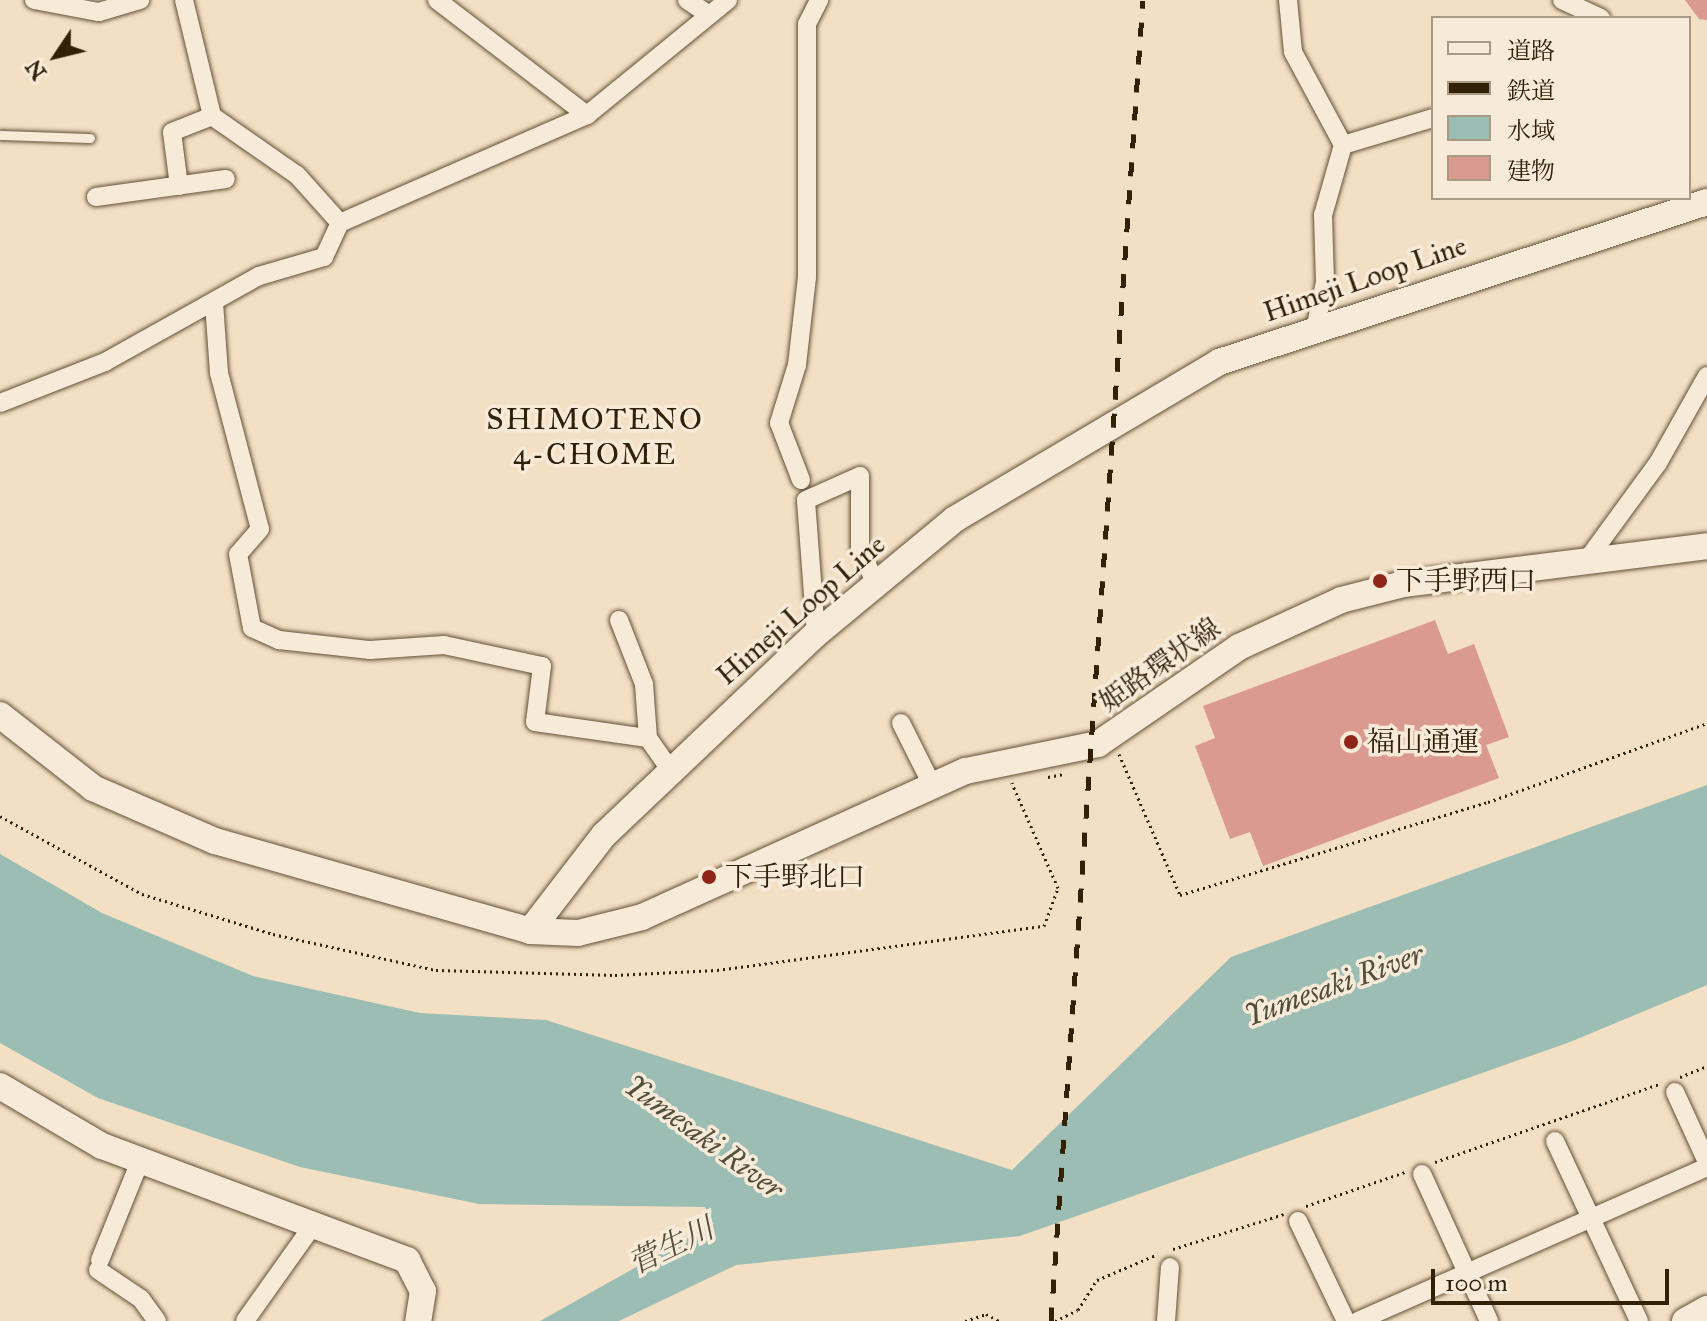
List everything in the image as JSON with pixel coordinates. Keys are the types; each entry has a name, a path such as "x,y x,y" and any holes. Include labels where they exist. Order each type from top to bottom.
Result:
{"main road":[{"name":"Himeji Loop Line","path":"530,931 604,835 816,634 955,519 1111,423 1219,362 1707,202"},
{"name":"姫路環状線","path":"530,931 578,933 630,922 932,785 1118,735 1219,659 1341,600 1404,584 1584,564 1707,546"},
{"path":"0,715 93,788 215,841 530,931"},
{"path":"0,1086 140,1161 311,1228 407,1260 423,1291 418,1321"},
{"path":"1685,1321 1707,1309"}],"street":[{"path":"34,0 99,12 140,0"},
{"path":"184,0 212,116 297,175 340,223"},
{"path":"437,0 587,115"},
{"path":"687,0 708,14"},
{"path":"0,403 105,362 259,276 324,257 340,223 587,115 728,0"},
{"path":"801,480 779,423 797,365 807,277 807,24 819,0"},
{"path":"1288,0 1293,52 1343,145 1323,215 1325,282 1315,330"},
{"path":"1562,0 1597,16"},
{"path":"179,186 172,132 212,116"},
{"path":"1343,145 1431,119"},
{"path":"96,197 226,179"},
{"path":"214,303 219,373 260,529 238,554 252,628 279,640 370,650 444,645 542,666 535,722 648,738"},
{"path":"1584,564 1658,463 1707,376"},
{"path":"816,634 806,500 860,476 860,548 876,585"},
{"path":"619,620 644,684 648,738 671,771"},
{"path":"901,723 932,785"},
{"path":"1358,1321 1592,1220 1707,1164 1675,1092"},
{"path":"1555,1141 1639,1321"},
{"path":"140,1161 99,1265 141,1299 157,1321"},
{"path":"1417,1171 1489,1321"},
{"path":"1298,1221 1346,1321"},
{"path":"245,1321 311,1228"},
{"path":"1166,1321 1170,1267"}],"lane":[{"path":"0,135 90,138"}],"path":[{"path":"1111,753 1120,754 1180,895 1488,802 1707,723"},
{"path":"1043,777 1072,770"},
{"path":"0,816 142,894 273,934 436,970 615,975 746,967 1044,926 1058,888 1011,791 1013,779 1028,778"},
{"path":"1055,1321 1078,1310 1097,1280 1125,1265 1417,1171 1707,1066"},
{"path":"965,1321 986,1314 999,1321"}],"water":[{"name":"Yumesaki River","path":"1707,785 1707,985 1570,1042 1020,1236 736,1265 619,1321 540,1321 713,1224 705,1207 479,1204 300,1167 98,1098 0,1043 0,854 102,913 253,976 420,1013 546,1020 1012,1170 1231,957"}],"building":[{"path":"1685,0 1707,0 1707,20 1699,19"},
{"name":"福山通運","path":"1435,620 1448,654 1474,644 1509,737 1486,745 1499,778 1263,866 1250,832 1230,839 1195,746 1215,738 1203,706"}],"railway":[{"path":"1051,1321 1143,0"}],"place":[{"name":"下手野西口","path":"1380,581"},
{"name":"福山通運","path":"1351,742"},
{"name":"下手野北口","path":"709,877"}],"district":[{"name":"SHIMOTENO 4-CHOME","path":"595,436"}],"water label":[{"name":"菅生川","path":"671,1246"}]}
